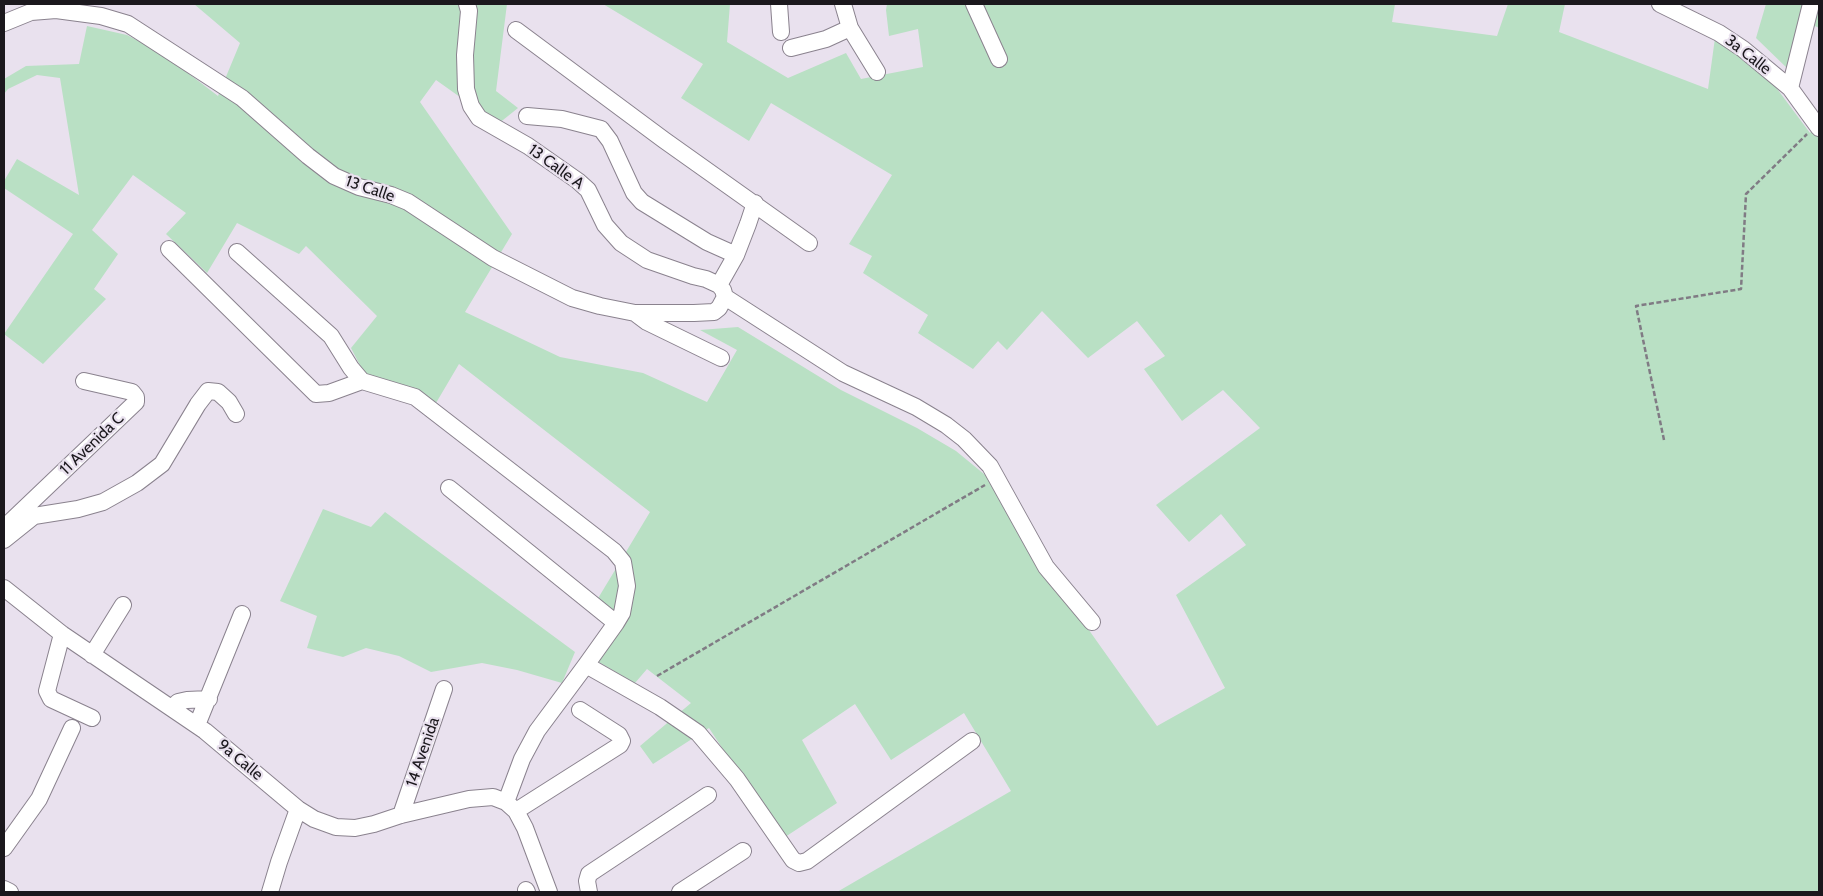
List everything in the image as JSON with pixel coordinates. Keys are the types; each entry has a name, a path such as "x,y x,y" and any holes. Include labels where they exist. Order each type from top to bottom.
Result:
{"street":[{"name":"13 Calle A","path":"467,4 469,11 465,54 466,89 470,106 479,118 528,146 578,181 588,190 605,226 622,243 647,260 706,279 722,295 842,373 916,407 946,425 964,439 986,461 997,478 1046,567 1092,622"},
{"path":"779,4 781,32"},
{"path":"974,4 999,59"},
{"name":"3a Calle","path":"1660,4 1719,33 1743,49 1790,88 1818,126"},
{"path":"1790,88 1812,4"},
{"path":"843,7 854,34 877,72"},
{"name":"13 Calle","path":"6,22 31,12 56,10 101,16 128,24 242,98 308,156 334,176 359,187 391,195 408,202 493,258 572,298 635,313 694,314 714,312 719,308 722,295"},
{"path":"516,30 664,140 809,243"},
{"path":"791,48 854,34"},
{"path":"526,116 562,119 601,128 610,141 634,193 642,202 707,242 736,255"},
{"path":"722,295 755,203"},
{"path":"169,249 316,394 329,393 362,381"},
{"path":"237,252 331,336 350,368 362,381 416,397 614,550 622,562 627,586 622,613 537,731 522,759 511,806 525,828 549,892"},
{"path":"635,313 647,322 721,358"},
{"name":"11 Avenida C","path":"4,528 136,402 136,397 132,392 84,381"},
{"path":"4,540 34,516 78,509 102,502 137,483 162,464 198,404 208,392 218,392 229,402 236,414"},
{"path":"449,488 616,623"},
{"name":"9a Calle","path":"4,588 62,634 198,725 298,809 314,819 336,827 354,828 374,824 401,814 469,799 493,797 511,806"},
{"path":"92,655 123,605"},
{"path":"198,725 242,614"},
{"path":"62,634 46,691 51,699 92,718"},
{"path":"586,665 660,707 698,733 737,779 793,860 799,863 807,861 972,741"},
{"name":"14 Avenida","path":"401,814 444,689"},
{"path":"172,708 178,702 186,700 209,699"},
{"path":"511,806 620,745 622,741 619,735 580,710"},
{"path":"4,848 39,799 72,728"},
{"path":"589,892 587,881 589,874 708,795"},
{"path":"270,892 298,809"},
{"path":"680,892 743,851"},
{"path":"4,889 10,892"}],"path":[{"path":"1664,440 1636,306 1741,289 1746,194 1818,126"},
{"path":"657,676 997,478"}],"green space":[{"path":"194,4 507,4 496,91 518,108 498,124 436,80 420,102 512,234 465,312 560,357 643,373 707,402 737,350 700,330 738,327 841,390 917,428 956,451 995,483 1091,633 1157,726 1225,688 1176,595 1246,545 1221,514 1189,542 1156,505 1260,428 1223,390 1182,421 1144,369 1165,356 1137,321 1088,358 1042,311 1007,350 998,341 973,369 918,333 928,315 863,273 872,256 849,244 892,175 771,103 749,141 681,98 703,64 603,4 730,4 727,42 788,78 846,53 861,79 923,67 918,29 889,36 887,4 1395,4 1392,22 1497,36 1508,4 1565,4 1559,32 1708,89 1715,38 1750,59 1775,86 1810,133 1819,120 1819,892 837,892 1011,791 964,713 891,760 855,704 802,740 837,803 782,839 709,728 653,764 640,746 691,703 647,669 635,683 595,660 623,618 597,600 650,512 459,364 436,403 365,375 351,348 377,316 306,246 299,254 237,223 207,273 166,234 186,213 133,175 92,230 118,254 94,289 106,299 43,364 4,334 73,234 4,188 4,181 17,159 79,195 60,78 37,75 8,89 4,94 4,79 26,66 79,64 87,26 127,35 163,54 218,96 240,43"},
{"path":"1766,4 1819,4 1819,28 1815,26 1790,71 1756,38"},
{"path":"323,509 371,527 385,512 575,652 562,683 517,670 482,663 431,672 399,656 366,648 343,657 307,648 317,616 280,601"}]}
